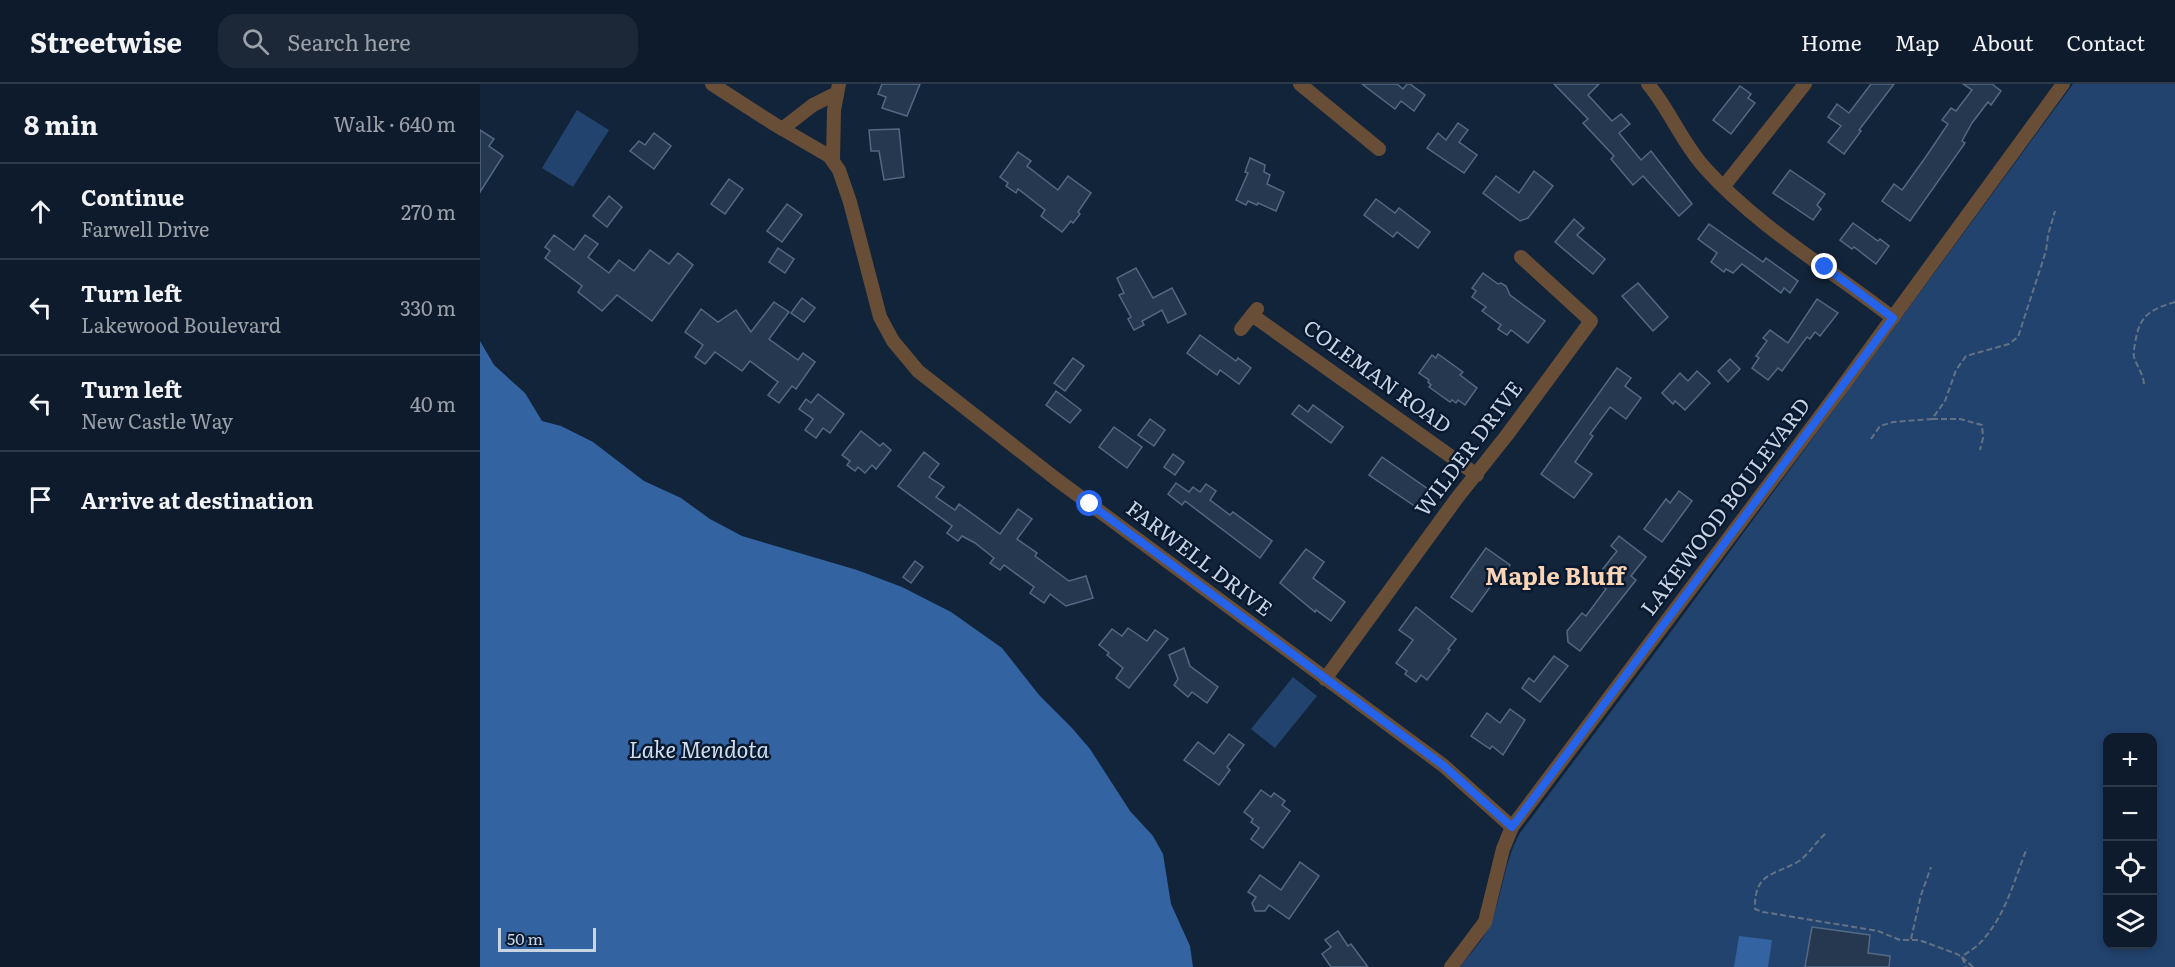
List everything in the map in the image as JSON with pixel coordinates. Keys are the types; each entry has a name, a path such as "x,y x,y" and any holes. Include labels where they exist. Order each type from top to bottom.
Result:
{"street":[{"path":"712,84 833,160"},
{"path":"1300,84 1379,148"},
{"path":"1648,84 1692,152 1724,186 1793,245 1850,284 1893,318"},
{"path":"1724,186 1805,84"},
{"name":"LAKEWOOD BOULEVARD","path":"1451,967 1485,922 1503,849 1512,827 1893,318 2063,84"},
{"path":"782,129 838,89"},
{"path":"833,160 838,89"},
{"name":"FARWELL DRIVE","path":"833,160 839,170 850,202 880,317 892,341 918,371 993,431 1444,766 1512,827"},
{"name":"WILDER DRIVE","path":"1325,678 1591,321 1521,257"},
{"name":"COLEMAN ROAD","path":"1241,328 1255,311 1477,474"}],"path":[{"path":"1932,419 1945,401 1956,370 1966,356 2009,344 2018,337 2046,251 2055,211"},
{"path":"2144,384 2143,376 2134,357 2138,330 2145,316 2156,308 2175,302"},
{"path":"1871,439 1880,426 1893,422 1960,419 1982,425 1983,438 1980,450"},
{"path":"1825,834 1798,861 1773,872 1762,880 1756,894 1755,909 1878,931 1900,940 1920,940 1962,957 1973,967"},
{"path":"1962,957 1976,946 1999,918 2010,896 2027,848"},
{"path":"1911,939 1921,895 1931,867"},
{"path":"1962,957 1965,967"}],"shaded area":[{"path":"2073,84 2175,84 2175,967 1460,967 1491,922 1509,858 1520,833 1667,637"},
{"path":"577,110 609,130 573,187 542,168"},
{"path":"1293,677 1317,696 1275,748 1251,729"}],"water":[{"name":"Lake Mendota","path":"480,341 494,365 525,393 542,421 561,426 593,442 644,481 681,498 710,519 742,536 857,570 902,587 951,612 1002,648 1039,695 1090,749 1130,811 1153,836 1163,854 1171,904 1190,946 1193,967 480,967"},
{"path":"1739,936 1772,940 1768,967 1734,967"}],"building":[{"path":"882,84 920,84 907,116 882,108 886,97 878,94"},
{"path":"1362,84 1397,84 1403,89 1410,84 1425,95 1414,111 1401,101 1395,109"},
{"path":"1554,84 1599,84 1588,95 1612,121 1621,114 1630,124 1619,133 1641,160 1651,151 1692,204 1679,216 1643,176 1633,185 1611,159 1614,156 1583,123 1588,119"},
{"path":"1871,84 1894,84 1844,154 1828,142 1841,126 1828,117 1837,104 1849,113"},
{"path":"1963,84 1992,84 2001,91 1991,105 1988,102 1972,123 1962,141 1965,143 1910,221 1882,201 1894,184 1902,190 1925,158 1948,124 1942,120 1951,108 1956,111 1972,90"},
{"path":"1740,86 1751,94 1748,98 1755,103 1731,134 1713,120"},
{"path":"1458,123 1468,130 1459,142 1477,155 1464,173 1427,148 1438,133 1446,140"},
{"path":"899,129 904,177 884,180 879,151 871,151 869,130"},
{"path":"480,130 494,139 489,146 503,156 480,192"},
{"path":"654,133 671,146 654,169 630,151 639,141 645,145"},
{"path":"1018,152 1031,161 1027,166 1058,190 1068,176 1091,193 1078,212 1080,214 1062,232 1041,216 1045,210 1018,189 1016,193 1006,186 1008,183 1000,177"},
{"path":"1250,158 1265,165 1264,172 1270,175 1267,184 1284,192 1276,211 1258,203 1257,205 1248,201 1246,205 1236,200 1248,173 1245,172"},
{"path":"1790,170 1825,194 1817,205 1821,209 1813,220 1773,193"},
{"path":"1534,171 1553,186 1528,218 1520,221 1483,193 1496,176 1519,193"},
{"path":"729,179 743,189 725,214 711,204"},
{"path":"609,196 622,207 607,227 593,216"},
{"path":"1376,199 1395,213 1399,208 1430,232 1418,248 1397,232 1393,237 1364,215"},
{"path":"787,204 802,215 782,242 767,231"},
{"path":"1574,219 1584,228 1577,235 1605,259 1593,274 1555,242"},
{"path":"1853,223 1889,246 1876,264 1854,247 1852,249 1840,240"},
{"path":"1709,224 1763,262 1766,258 1798,281 1790,293 1784,288 1781,293 1742,264 1733,273 1726,269 1724,272 1711,262 1717,253 1698,239"},
{"path":"554,235 574,250 585,235 598,244 588,257 609,273 619,260 634,271 650,250 669,264 678,253 693,265 652,321 617,295 602,311 578,292 582,286 545,258 550,251 545,247"},
{"path":"778,248 794,259 785,273 769,262"},
{"path":"1136,268 1153,298 1172,288 1186,314 1168,323 1162,310 1142,321 1144,325 1134,330 1128,319 1131,317 1119,295 1124,293 1117,278"},
{"path":"1483,273 1498,284 1506,286 1510,295 1545,321 1528,343 1511,330 1507,335 1498,329 1501,325 1482,311 1486,307 1472,297 1476,291 1472,288"},
{"path":"1638,283 1668,317 1653,331 1622,296"},
{"path":"802,298 815,308 804,322 791,313"},
{"path":"1817,299 1838,313 1820,336 1815,332 1810,339 1807,337 1782,371 1778,368 1768,380 1752,368 1759,358 1756,356 1767,341 1763,338 1770,330 1788,343"},
{"path":"774,302 789,312 769,339 798,360 803,353 815,362 796,389 792,386 779,403 768,395 778,382 750,361 742,371 715,352 705,364 695,357 703,345 685,332 701,309 718,322 736,310 751,332"},
{"path":"1200,335 1236,361 1238,358 1251,368 1239,384 1220,370 1217,375 1187,353"},
{"path":"1438,354 1463,372 1460,375 1477,388 1465,405 1458,400 1456,403 1452,400 1450,402 1429,387 1431,385 1429,380 1419,373 1432,355 1436,358"},
{"path":"1073,358 1084,366 1065,391 1054,383"},
{"path":"1730,359 1740,369 1728,382 1718,371"},
{"path":"1617,368 1631,378 1625,386 1641,398 1626,419 1610,407 1590,434 1593,436 1575,462 1592,474 1574,498 1541,474"},
{"path":"1697,371 1710,383 1685,410 1675,401 1673,404 1662,393 1680,373 1688,381"},
{"path":"1056,391 1081,410 1070,423 1046,405"},
{"path":"818,394 844,414 830,433 823,428 816,438 805,430 813,419 799,409 806,399 811,403"},
{"path":"1299,405 1308,412 1313,405 1343,427 1331,443 1292,414"},
{"path":"1150,419 1165,430 1154,446 1138,435"},
{"path":"1114,427 1142,447 1127,468 1099,447"},
{"path":"861,431 880,446 883,443 891,450 876,469 872,465 865,473 858,467 855,471 847,465 850,461 842,455"},
{"path":"924,452 939,464 929,477 944,487 936,497 955,510 959,504 1000,534 1018,509 1032,519 1017,539 1037,553 1035,556 1069,581 1086,576 1093,598 1066,606 1050,594 1044,603 1030,593 1034,587 1004,565 1000,570 990,563 994,558 975,543 962,536 958,541 947,533 952,526 898,486"},
{"path":"1173,454 1184,462 1175,475 1164,467"},
{"path":"1382,457 1428,489 1416,507 1369,475"},
{"path":"1176,483 1189,492 1193,487 1200,492 1206,484 1216,491 1210,500 1230,515 1233,512 1272,541 1260,558 1185,501 1182,505 1168,494"},
{"path":"1679,491 1692,501 1662,542 1644,529 1666,499 1670,503"},
{"path":"1619,536 1646,557 1631,576 1636,580 1580,651 1568,642 1567,631 1582,613 1586,616 1606,589 1594,580 1617,551 1611,546"},
{"path":"1486,548 1510,565 1501,578 1498,576 1472,612 1451,597"},
{"path":"1306,549 1324,562 1313,578 1345,602 1331,621 1316,610 1315,612 1280,583"},
{"path":"915,561 923,567 911,583 903,577"},
{"path":"1416,607 1456,639 1427,680 1421,675 1416,682 1396,663 1413,640 1399,630"},
{"path":"1128,628 1147,641 1155,630 1168,639 1129,688 1116,678 1123,668 1099,645 1112,629 1122,636"},
{"path":"1184,648 1190,666 1218,687 1207,703 1192,692 1188,697 1174,685 1178,679 1169,655"},
{"path":"1554,656 1568,666 1540,702 1522,688 1529,678 1534,682"},
{"path":"1510,709 1525,720 1503,755 1492,746 1490,749 1471,736 1487,713 1500,723"},
{"path":"1229,734 1244,745 1227,767 1230,770 1219,785 1184,760 1198,742 1214,754"},
{"path":"1261,790 1271,797 1274,793 1285,801 1282,805 1290,811 1263,848 1251,839 1259,828 1244,812"},
{"path":"1300,862 1319,876 1289,919 1269,905 1265,911 1255,911 1252,903 1256,897 1248,892 1260,875 1281,890"},
{"path":"1812,927 1870,935 1868,953 1890,956 1889,967 1805,967"},
{"path":"1338,931 1348,946 1351,944 1368,967 1331,967 1322,954 1331,947 1325,940"}],"district":[{"name":"Maple Bluff","path":"1555,577"}],"route":[{"path":"1090,504 1444,766 1512,827 1893,318 1825,267"}]}
